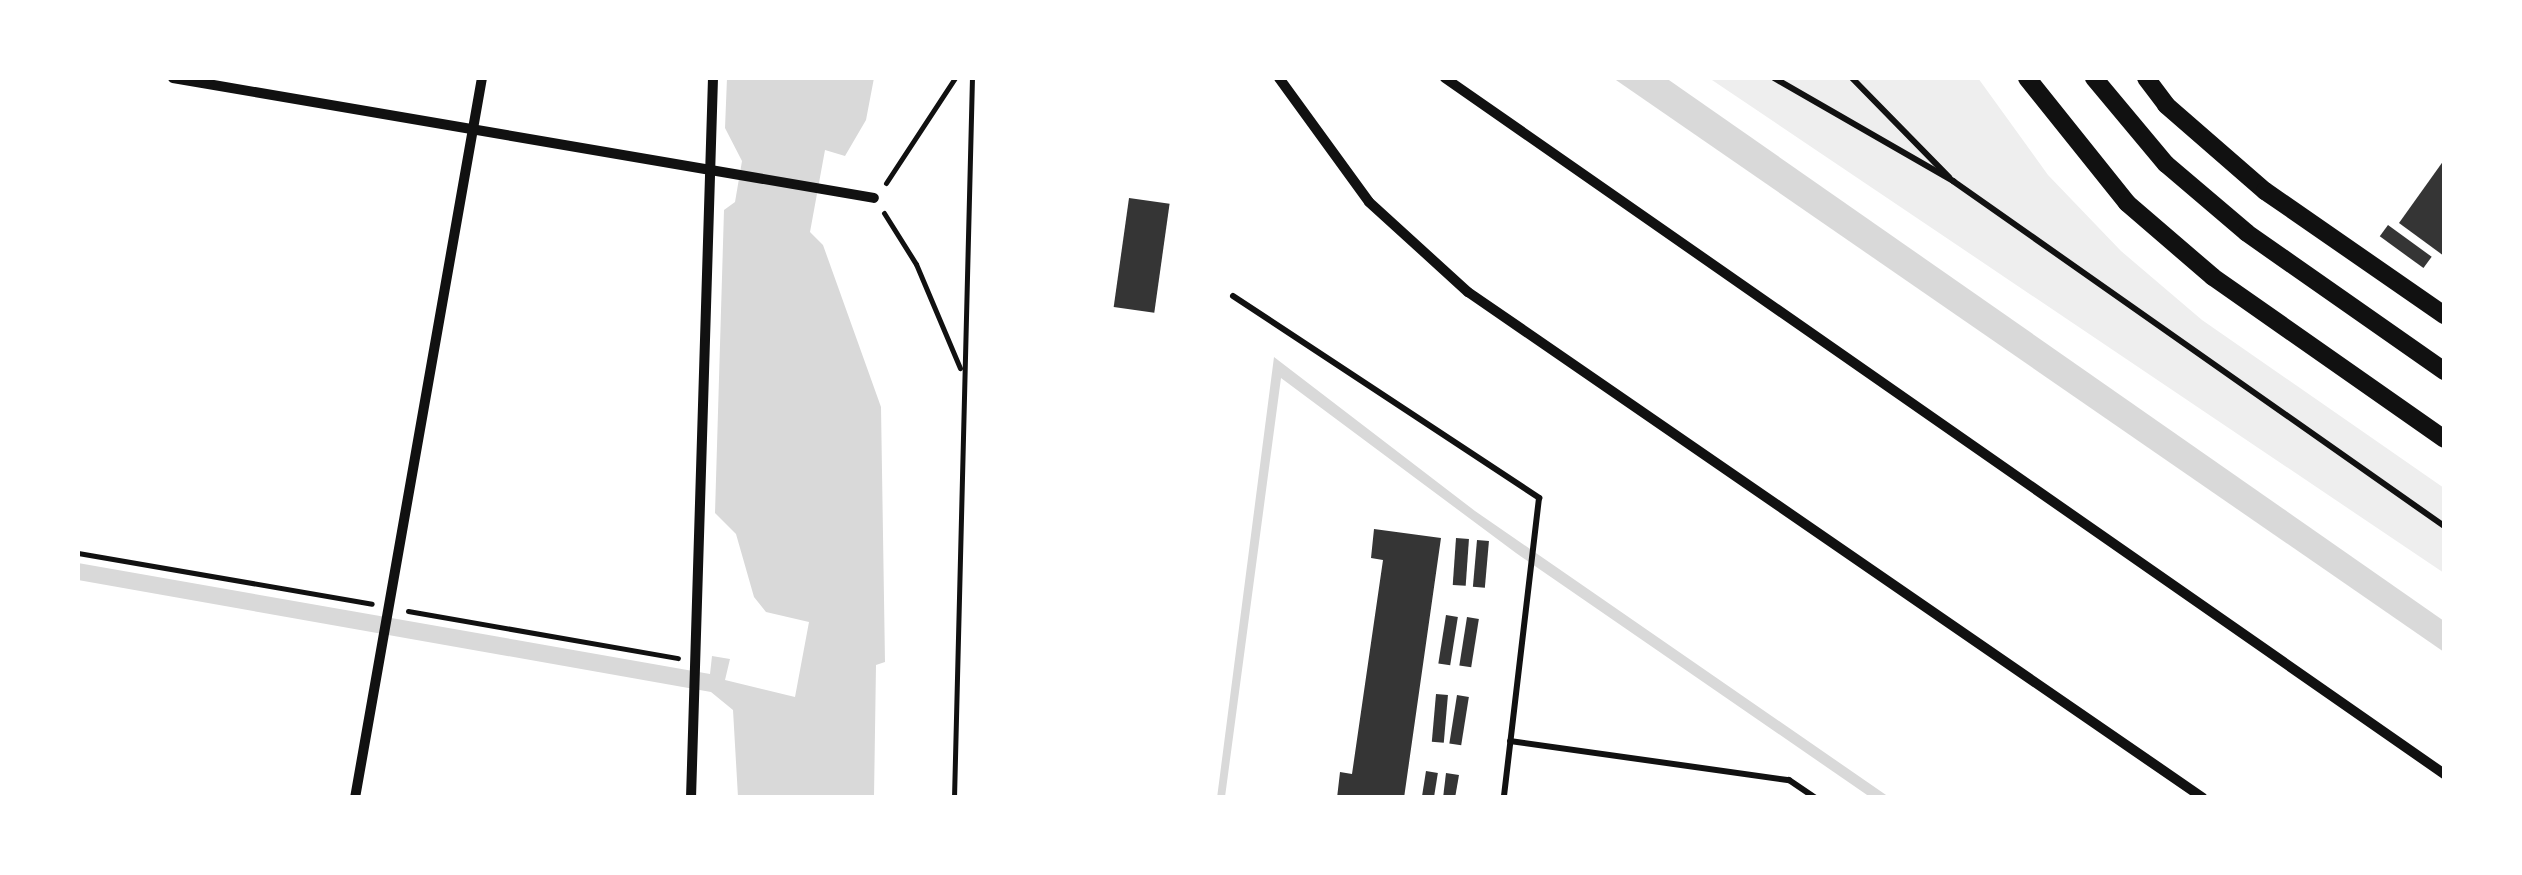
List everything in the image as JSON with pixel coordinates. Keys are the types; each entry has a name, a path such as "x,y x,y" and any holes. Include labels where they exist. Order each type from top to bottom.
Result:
{"street":[{"path":"173,78 874,198"},
{"path":"355,798 482,78"},
{"path":"691,798 712,78"},
{"path":"1279,78 1370,202 1468,292 2202,798"},
{"path":"1446,78 2444,774"},
{"path":"2027,78 2127,204 2213,277 2444,439"},
{"path":"2094,78 2166,164 2247,233 2444,371"},
{"path":"2146,78 2166,104 2265,191 2444,315"}],"lane":[{"path":"1774,78 1953,182 2444,526"},
{"path":"1852,78 1953,182"},
{"path":"1233,296 1539,498 1504,798"},
{"path":"1510,741 1789,780 1816,798"}],"path":[{"path":"956,78 874,198 916,264 961,370"},
{"path":"954,798 961,370 972,78"}],"shaded area":[{"path":"727,78 874,78 866,120 845,156 825,150 810,232 823,245 881,407 885,662 876,665 874,797 738,797 733,710 711,692 78,580 78,563 710,674 712,656 730,659 725,680 795,697 809,622 766,612 754,597 736,534 715,513 724,210 735,202 742,161 725,128"},
{"path":"1613,78 1666,78 2444,621 2444,652"},
{"path":"1709,78 1978,78 2048,175 2121,251 2202,320 2444,488 2444,573"},
{"path":"1274,357 1475,511 1889,797 1870,797 1516,553 1281,378 1225,797 1217,798"}],"building":[{"path":"2444,160 2444,256 2399,223"},
{"path":"1129,198 1170,204 1154,313 1114,307"},
{"path":"2388,225 2432,257 2423,268 2380,236"},
{"path":"1374,529 1441,538 1404,798 1337,798 1340,772 1352,774 1383,560 1371,558"},
{"path":"1456,538 1469,539 1466,586 1453,585"},
{"path":"1477,540 1489,541 1485,588 1473,587"},
{"path":"1446,615 1458,617 1450,665 1438,663"},
{"path":"1467,617 1479,619 1471,667 1459,665"},
{"path":"1436,694 1448,695 1444,743 1432,742"},
{"path":"1457,695 1469,697 1461,745 1449,743"},
{"path":"1426,771 1438,773 1434,798 1422,798"},
{"path":"1446,773 1459,775 1455,798 1443,798"}]}
